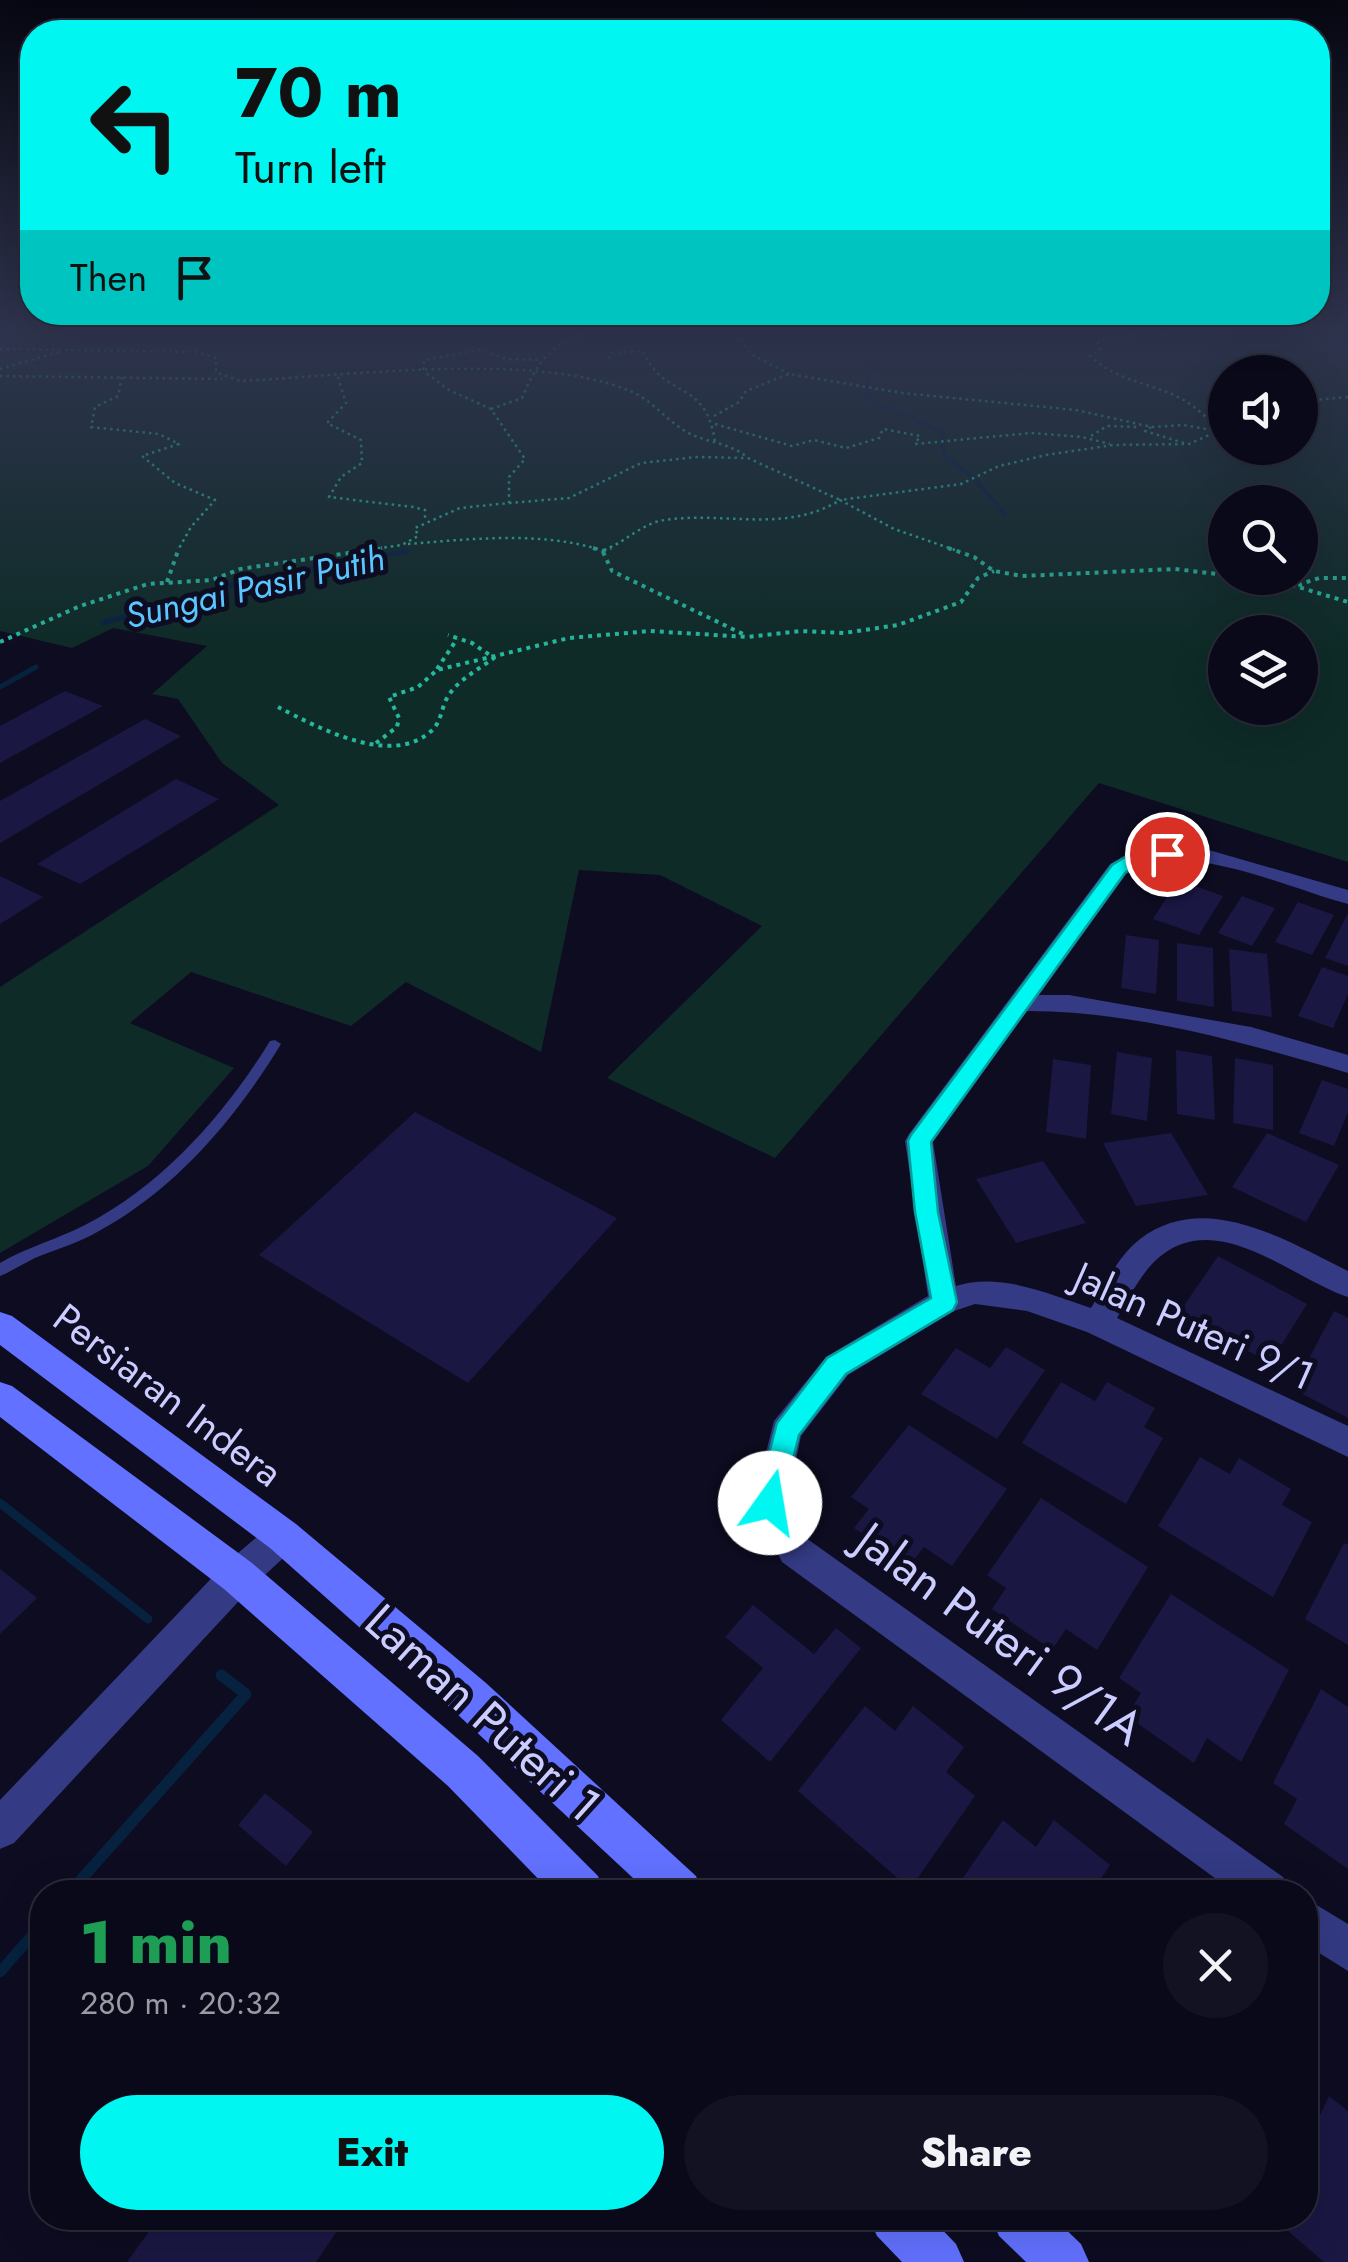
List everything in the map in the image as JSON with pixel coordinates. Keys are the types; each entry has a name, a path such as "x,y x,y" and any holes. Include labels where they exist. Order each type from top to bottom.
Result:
{"main road":[{"name":"Persiaran Indera","path":"0,1326 283,1536"},
{"path":"0,1397 238,1576"},
{"name":"Laman Puteri 1","path":"283,1536 471,1698 667,1880"},
{"name":"Laman Puteri 1","path":"238,1576 463,1770 570,1880"},
{"path":"907,2230 938,2262"},
{"path":"1030,2230 1063,2262"}],"street":[{"path":"944,1302 926,1212 919,1141 1118,869 1139,856 1195,852 1348,896"},
{"path":"1017,1003 1068,1003 1252,1036 1348,1064"},
{"path":"1098,1323 1153,1246 1190,1231 1230,1231 1348,1285"},
{"name":"Jalan Puteri 9/1","path":"944,1302 975,1292 992,1294 1027,1300 1098,1323 1348,1442"},
{"name":"Jalan Puteri 9/1A","path":"944,1302 837,1366 786,1431 770,1503 794,1550 1251,1880"},
{"path":"0,1829 238,1576 283,1536"},
{"path":"1318,1928 1348,1950"}],"lane":[{"path":"0,1270 17,1259 93,1228 146,1190 203,1139 246,1088 275,1044"}],"path":[{"path":"167,582 179,546 194,519 215,500 175,484 142,456 178,444 168,439"},
{"path":"358,439 364,452 362,464 341,477 329,496 414,506 425,510 425,520"},
{"path":"508,502 509,477 526,459 513,439"},
{"path":"705,439 738,449 748,458 894,529 974,558 994,570 1022,576 1175,569 1208,573"},
{"path":"766,439 792,446 814,440 846,448 877,439"},
{"path":"918,439 915,444 941,446 987,439"},
{"path":"1097,439 1114,445"},
{"path":"1171,439 1189,444"},
{"path":"0,642 130,588 212,580 240,570 402,545 494,536 603,551 630,540 640,528 660,520 704,516 742,522 776,520 824,510 840,500 962,484 999,466 1114,445 1189,444 1200,439"},
{"path":"402,545 418,536 416,528 425,520 484,502 569,498 641,463 697,457 748,458"},
{"path":"603,551 612,571 748,636"},
{"path":"278,708 332,736 376,743 406,742 428,735 443,716 447,697 494,658 517,647 634,632 748,636 844,632 898,625 961,602 978,578 994,570"},
{"path":"1318,578 1348,578"},
{"path":"1318,593 1348,602"},
{"path":"448,635 494,658"},
{"path":"376,743 396,727 399,718 389,698 418,686 436,670 457,638"},
{"path":"436,670 473,659 494,658"}],"green space":[{"path":"0,439 1208,439 1208,465 1318,465 1318,439 1348,439 1348,862 1099,783 775,1158 607,1078 762,926 660,875 579,870 541,1052 406,982 351,1026 191,972 130,1023 234,1068 148,1166 0,1253 0,987 279,805 222,763 178,699 152,694 207,646 113,628 72,648 0,631"}],"building":[{"path":"65,691 103,706 0,763 0,726"},
{"path":"145,719 181,736 0,843 0,801"},
{"path":"176,779 219,799 80,884 37,864"},
{"path":"0,876 43,897 0,924"},
{"path":"1178,880 1223,896 1199,935 1153,919"},
{"path":"1242,896 1275,908 1252,946 1218,933"},
{"path":"1298,902 1334,915 1312,955 1275,942"},
{"path":"1348,913 1348,966 1325,958"},
{"path":"1126,935 1159,940 1156,994 1121,988"},
{"path":"1177,943 1213,948 1214,1007 1177,1001"},
{"path":"1229,949 1267,954 1272,1017 1232,1011"},
{"path":"1322,967 1348,976 1348,994 1333,1028 1298,1016"},
{"path":"1176,1050 1212,1056 1215,1120 1177,1114"},
{"path":"1117,1052 1152,1058 1147,1121 1111,1114"},
{"path":"1235,1058 1273,1065 1273,1130 1233,1123"},
{"path":"1053,1059 1091,1065 1086,1139 1046,1132"},
{"path":"1322,1080 1348,1089 1348,1112 1334,1146 1299,1133"},
{"path":"415,1112 617,1218 468,1383 259,1255"},
{"path":"1171,1133 1208,1195 1136,1206 1103,1143"},
{"path":"1267,1133 1339,1165 1306,1222 1232,1187"},
{"path":"1043,1161 1086,1223 1016,1243 976,1179"},
{"path":"1218,1256 1307,1304 1270,1363 1179,1313"},
{"path":"1334,1311 1348,1318 1348,1418 1293,1389"},
{"path":"1006,1347 1045,1370 997,1439 921,1394 956,1348 990,1368"},
{"path":"1061,1382 1095,1401 1107,1382 1155,1408 1144,1427 1163,1438 1126,1504 1022,1443"},
{"path":"909,1425 1007,1489 952,1566 924,1547 909,1566 854,1528 869,1509 851,1497"},
{"path":"1200,1457 1230,1474 1239,1458 1291,1489 1282,1505 1312,1522 1273,1597 1158,1526"},
{"path":"1041,1498 1148,1567 1097,1650 1066,1629 1052,1650 992,1609 1006,1588 987,1575"},
{"path":"1344,1543 1348,1545 1348,1645 1305,1619"},
{"path":"0,1569 37,1598 0,1634"},
{"path":"1171,1594 1289,1670 1241,1762 1207,1738 1194,1763 1127,1716 1141,1693 1119,1678"},
{"path":"753,1605 814,1654 836,1628 861,1648 770,1762 721,1720 763,1668 725,1637"},
{"path":"1321,1689 1348,1707 1348,1869 1284,1824 1297,1799 1273,1783"},
{"path":"865,1706 895,1731 913,1706 964,1747 946,1772 975,1796 916,1880 900,1880 798,1791"},
{"path":"265,1793 313,1832 286,1866 238,1825"},
{"path":"1003,1820 1036,1847 1054,1820 1110,1865 1100,1880 961,1880"},
{"path":"1329,2096 1348,2111 1348,2262 1324,2262 1287,2230 1318,2230 1318,2119"},
{"path":"150,2230 338,2230 316,2262 127,2262"}],"waterway":[{"path":"943,439 944,455 973,477 1005,514"},
{"name":"Sungai Pasir Putih","path":"103,623 245,581 408,551"},
{"name":"Sungai Pasir Putih","path":"0,687 36,667"},
{"name":"Sungai Pasir Putih","path":"0,1503 148,1619"},
{"name":"Sungai Pasir Putih","path":"81,1880 246,1694 221,1675"},
{"name":"Sungai Pasir Putih","path":"0,1972 30,1938"}],"route":[{"path":"770,1503 786,1431 837,1366 944,1302 926,1212 919,1141 1118,869 1139,856 1167,854"}]}
